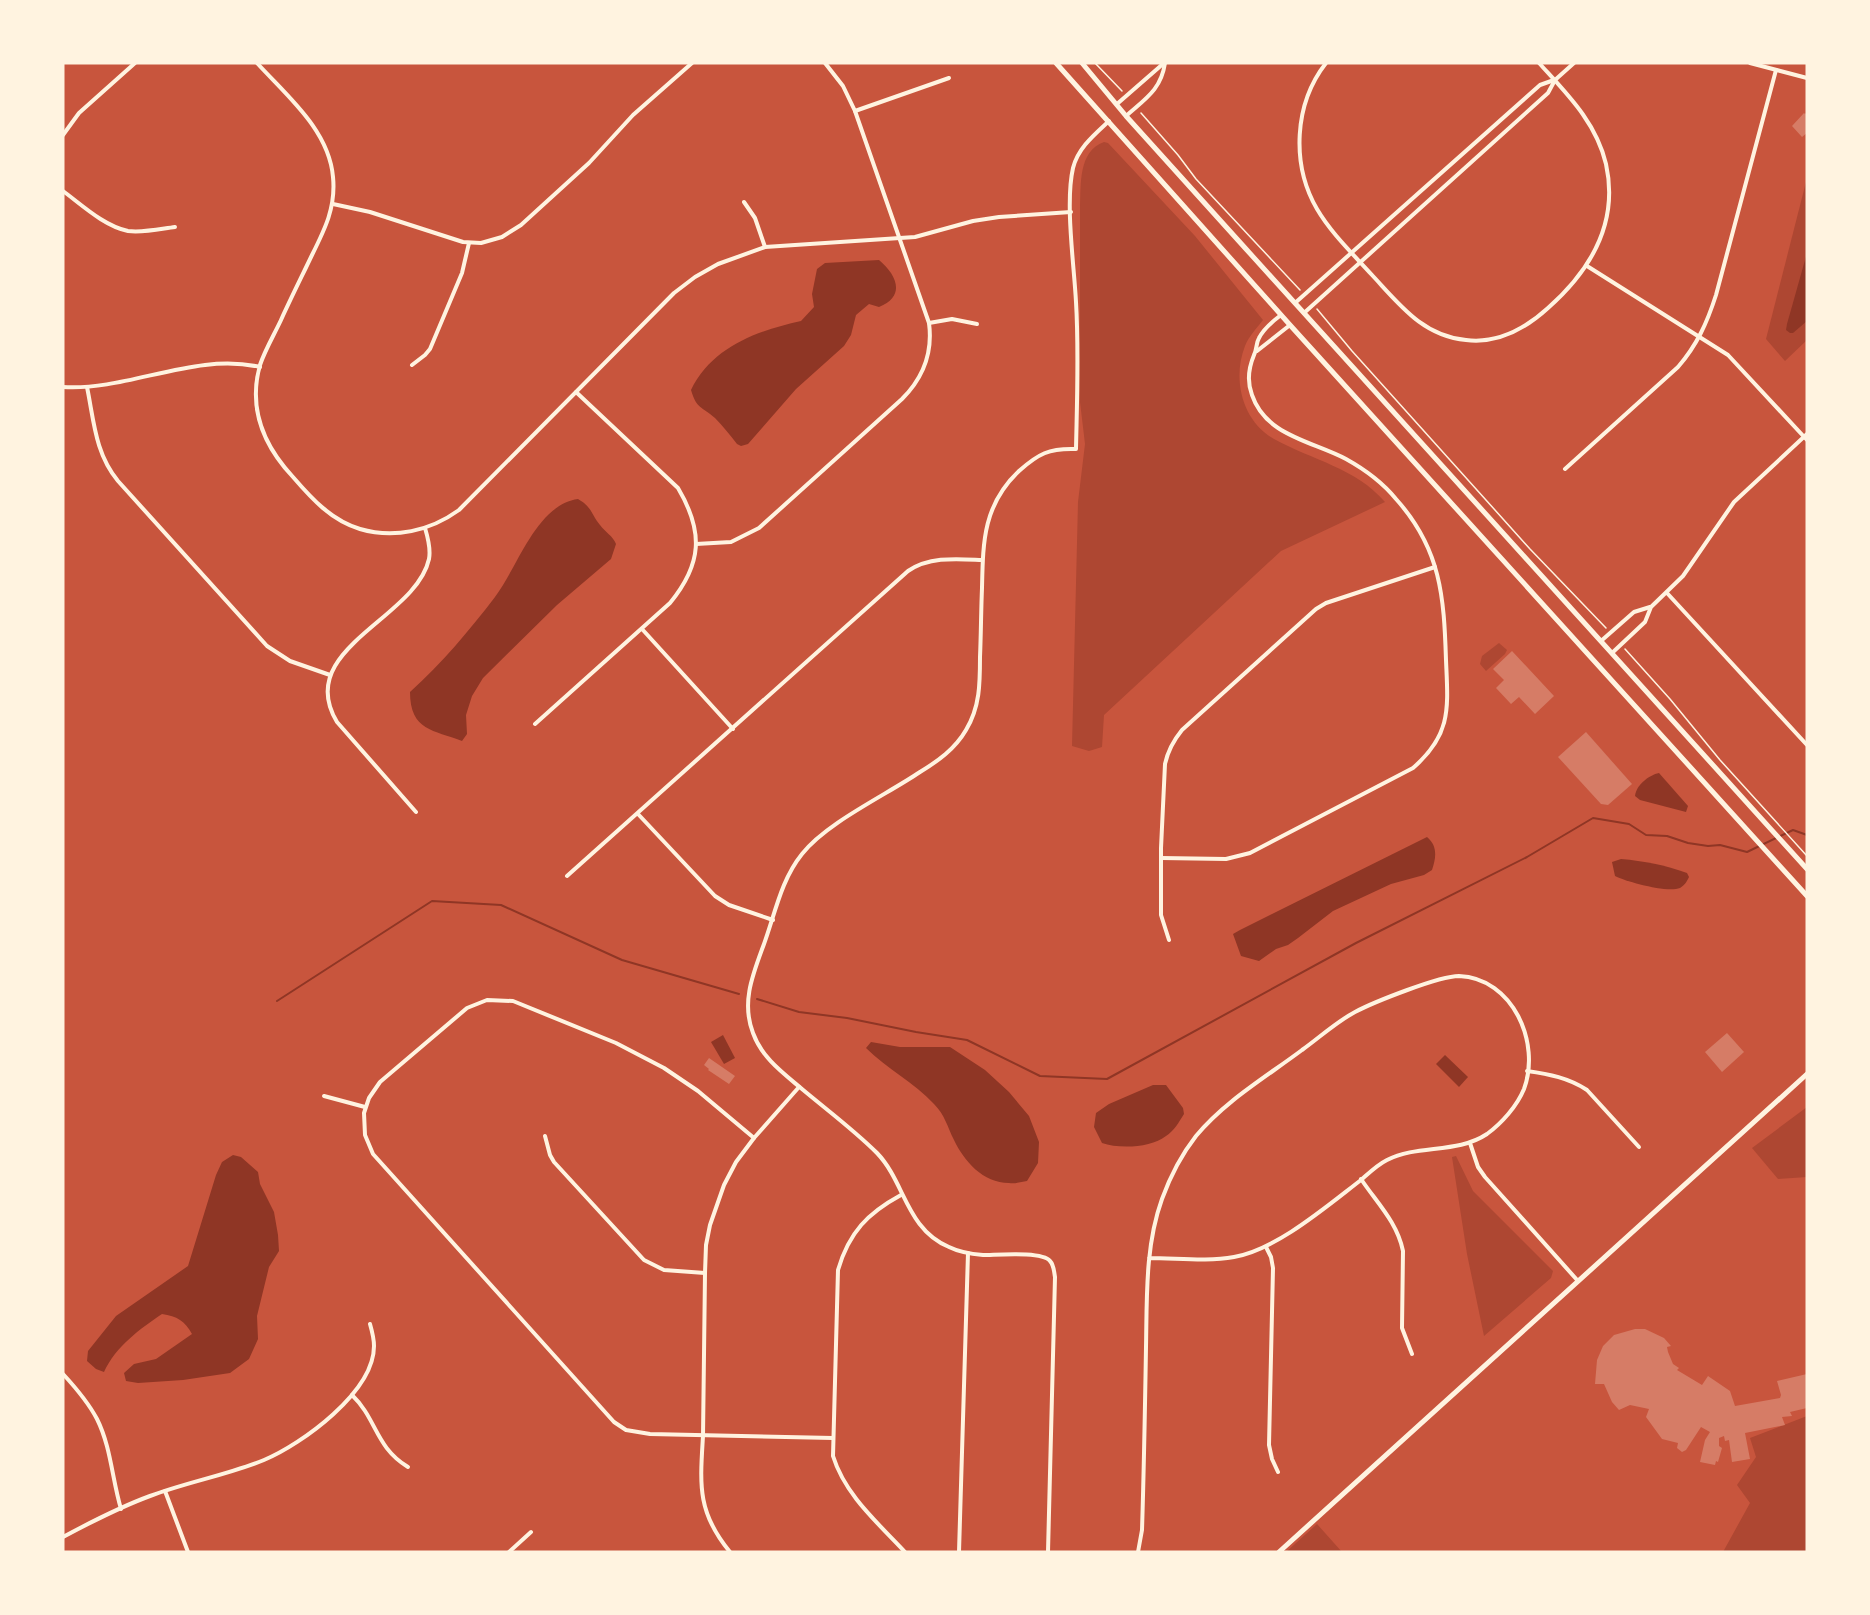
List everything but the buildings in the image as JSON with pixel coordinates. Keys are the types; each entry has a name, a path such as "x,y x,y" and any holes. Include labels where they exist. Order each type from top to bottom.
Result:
{"main road":[{"path":"1056,63 1807,896"},
{"path":"1082,63 1126,116 1294,303 1807,869"},
{"path":"1279,1552 1807,1074"}],"street":[{"path":"63,135 79,113 135,63"},
{"path":"257,63 305,116 322,139 332,165 333,204 325,229 260,367 257,405 264,435 279,462 319,505 344,522 371,532 395,533 425,528 450,516 465,504 664,303 685,284 718,264 765,247 899,239 999,217 1071,212"},
{"path":"333,204 370,212 469,243 493,241 509,234 521,225 596,158 633,116 692,63"},
{"path":"696,544 732,542 759,528 914,387 922,373 930,344 929,323 855,111 843,86 825,63"},
{"path":"1116,104 1165,63"},
{"path":"1126,116 1155,89 1163,77 1165,63"},
{"path":"1326,63 1314,81 1303,112 1299,137 1300,160 1306,184 1317,208 1360,262 1420,324 1447,337 1476,341 1503,336 1528,325 1567,291 1587,266 1599,241 1606,218 1608,195 1606,166 1600,146 1590,124 1577,105 1539,63"},
{"path":"1304,313 1548,93 1555,80 1574,63"},
{"path":"1750,63 1807,78"},
{"path":"1565,469 1678,366 1700,336 1716,295 1776,70"},
{"path":"855,111 949,78"},
{"path":"1294,303 1540,85 1555,80"},
{"path":"1048,1552 1056,1277 1050,1260 1037,1255 968,1253 950,1248 931,1236 920,1226 880,1156 778,1069 762,1051 752,1032 748,1018 747,999 785,881 806,849 827,830 936,763 956,746 977,707 980,690 982,560 985,528 997,498 1006,485 1035,458 1047,451 1060,448 1076,449 1078,336 1071,212 1073,168 1078,153 1108,121"},
{"path":"63,191 106,222 123,230 141,231 175,227"},
{"path":"744,202 755,218 765,247"},
{"path":"412,365 430,349 462,273 469,243"},
{"path":"1587,266 1700,336 1736,362 1806,437 1734,502 1690,567 1667,593 1651,607 1634,612 1601,641"},
{"path":"1161,858 1238,858 1400,775 1423,759 1439,738 1447,711 1442,592 1436,567 1413,520 1385,488 1347,460 1277,429 1261,413 1253,399 1249,383 1258,338 1270,323 1281,315"},
{"path":"929,323 952,319 977,324"},
{"path":"1256,351 1290,325"},
{"path":"63,387 87,387 215,364 238,363 260,367"},
{"path":"87,387 98,447 108,468 118,481 267,646 290,662 330,675"},
{"path":"535,724 670,603 684,585 692,568 696,544 694,522 689,507 678,488 576,392"},
{"path":"416,812 337,722 331,711 328,696 330,675 346,650 421,581 430,554 425,528"},
{"path":"567,876 891,585 916,566 936,560 982,560"},
{"path":"1169,940 1161,915 1165,763 1170,747 1182,730 1316,609 1326,603 1436,567"},
{"path":"1667,593 1807,745"},
{"path":"1612,653 1645,622 1651,607"},
{"path":"642,628 733,729"},
{"path":"638,814 703,886 715,896 729,905 772,920"},
{"path":"1138,1552 1142,1530 1149,1258 1154,1222 1163,1196 1181,1159 1197,1135 1236,1098 1354,1012 1448,977 1475,978 1497,990 1518,1015 1526,1037 1527,1071 1524,1087 1516,1104 1494,1128 1470,1143 1398,1156 1379,1165 1266,1247 1221,1259 1149,1258"},
{"path":"754,1138 698,1091 664,1068 616,1043 506,1000 487,1000 461,1012 380,1082 365,1107 365,1135 373,1154 605,1414 626,1430 703,1436 833,1438"},
{"path":"1527,1071 1557,1076 1579,1084 1639,1147"},
{"path":"730,1552 712,1527 702,1496 706,1245 715,1207 736,1162 754,1138 800,1087"},
{"path":"324,1096 365,1107"},
{"path":"545,1136 554,1162 644,1260 664,1270 705,1273"},
{"path":"1470,1143 1478,1167 1485,1177 1578,1281"},
{"path":"1361,1179 1395,1226 1401,1242 1403,1251 1402,1328 1412,1354"},
{"path":"901,1195 869,1215 854,1234 841,1258 837,1293 833,1456 847,1488 905,1552"},
{"path":"1266,1247 1273,1268 1269,1445 1278,1472"},
{"path":"959,1552 968,1253"},
{"path":"63,1537 165,1491 276,1454 308,1435 352,1395 360,1383 372,1358 374,1347 370,1324"},
{"path":"63,1374 98,1420 108,1451 121,1509"},
{"path":"352,1395 363,1407 388,1451 408,1467"},
{"path":"165,1491 188,1552"},
{"path":"509,1552 531,1532"}],"path":[{"path":"1095,63 1117,86"},
{"path":"1144,116 1178,154 1196,179 1297,287"},
{"path":"1320,312 1352,351 1530,549 1611,633"},
{"path":"1621,644 1670,699 1696,733 1807,856"}],"shaded area":[{"path":"1104,142 1108,143 1195,236 1263,320 1251,335 1241,359 1240,385 1247,410 1254,422 1274,439 1361,481 1385,502 1281,551 1104,715 1102,747 1089,751 1072,746 1078,502 1085,444 1080,402 1080,208 1081,179 1085,161 1096,146"},
{"path":"1807,178 1807,340 1785,361 1766,339"},
{"path":"1807,253 1807,321 1790,333 1786,330 1787,324"},
{"path":"879,260 894,279 896,291 893,297 879,307 869,304 856,315 851,335 844,346 796,389 748,444 741,446 737,444 718,421 695,401 691,390 700,375 711,362 737,343 768,330 801,321 814,307 812,294 817,269 825,263"},
{"path":"578,499 589,508 600,525 615,541 611,559 557,605 483,678 472,696 466,715 467,734 462,741 426,727 414,715 410,692 455,646 495,597 539,525 563,504"},
{"path":"1499,643 1507,650 1486,671 1480,664 1482,656"},
{"path":"1659,773 1688,806 1686,812 1640,800 1635,796 1644,781"},
{"path":"1427,837 1433,844 1435,852 1432,870 1424,875 1391,884 1333,911 1288,945 1276,949 1259,961 1241,956 1233,934"},
{"path":"1621,859 1671,868 1687,873 1689,877 1682,887 1674,889 1637,884 1615,876 1612,862"},
{"path":"723,1035 735,1058 724,1064 711,1042"},
{"path":"871,1042 900,1047 950,1047 985,1070 1009,1092 1029,1116 1039,1142 1038,1163 1027,1181 1000,1182 975,1169 958,1148 938,1108 866,1048"},
{"path":"1445,1055 1468,1077 1459,1087 1436,1064"},
{"path":"1153,1085 1166,1085 1183,1108 1184,1114 1174,1129 1160,1140 1144,1145 1126,1147 1102,1143 1094,1127 1096,1113 1109,1104"},
{"path":"1807,1107 1807,1177 1778,1179 1752,1148"},
{"path":"233,1155 241,1157 258,1172 260,1184 274,1212 278,1235 279,1251 269,1267 257,1316 258,1339 249,1359 230,1373 183,1380 138,1383 126,1381 124,1373 134,1364 156,1359 192,1334 180,1320 162,1314 122,1346 104,1372 96,1369 87,1361 88,1351 116,1316 188,1266 216,1175 222,1162"},
{"path":"1456,1156 1473,1191 1553,1271 1551,1278 1484,1336 1467,1254 1452,1157"},
{"path":"1807,1416 1807,1552 1723,1552 1750,1503 1737,1485 1756,1457 1750,1438"},
{"path":"1317,1524 1342,1552 1286,1552"}],"waterway":[{"path":"757,999 799,1012 847,1018 967,1040 1040,1076 1107,1079 1356,943 1527,857 1593,818 1629,824 1646,835 1667,836 1688,843 1720,845 1747,852 1793,830 1807,835"},
{"path":"277,1001 432,901 501,905 622,960 739,994"}]}
